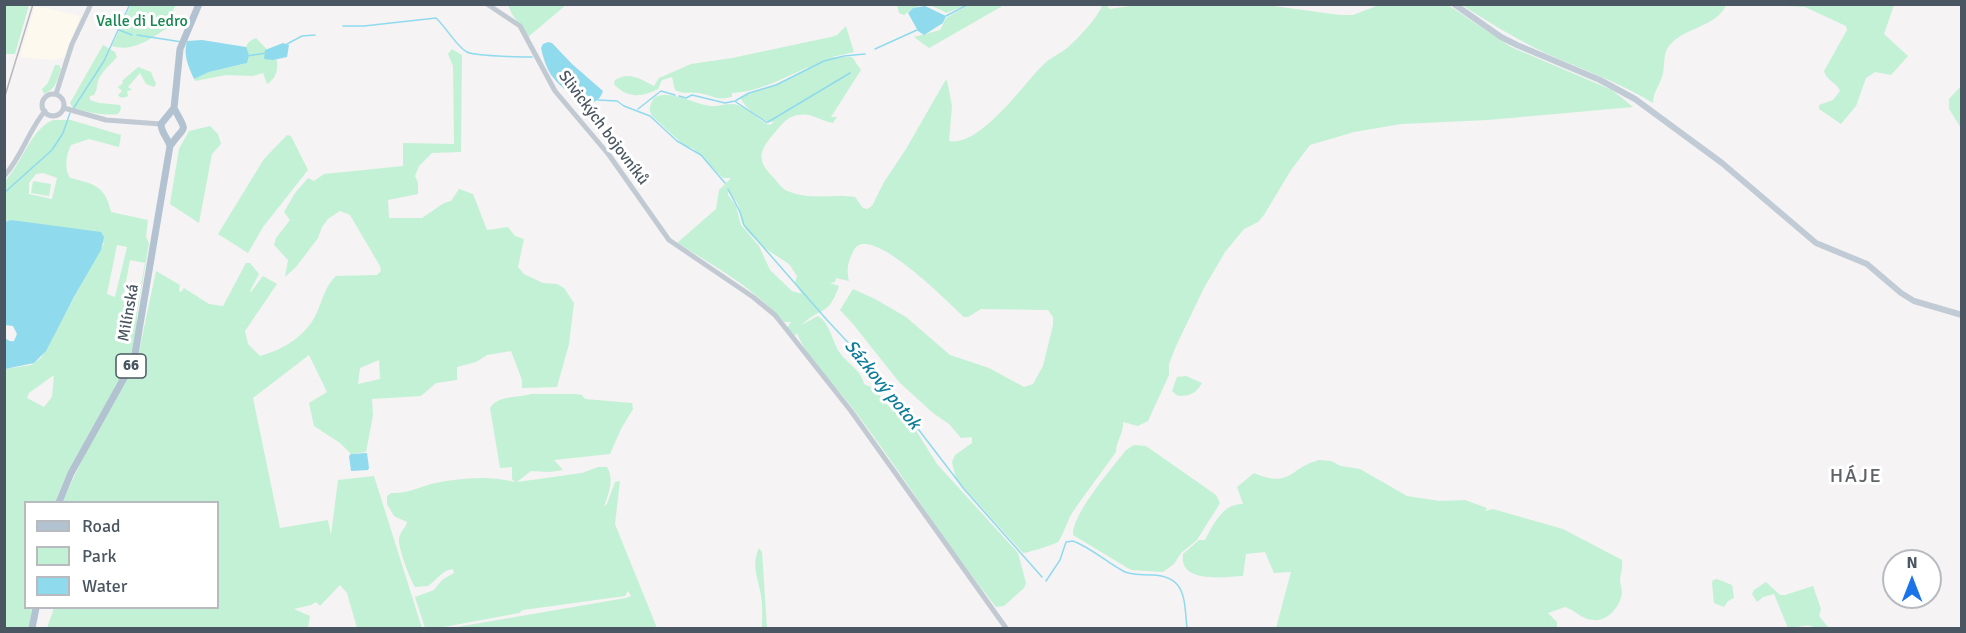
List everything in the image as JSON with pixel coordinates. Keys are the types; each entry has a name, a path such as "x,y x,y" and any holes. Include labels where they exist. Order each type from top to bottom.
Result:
{"main road":[{"name":"Milínská","path":"170,146 182,133 184,127 183,121 174,113 178,60 181,44 199,4"},
{"path":"1454,4 1501,37 1600,80 1635,99 1722,163 1816,243 1867,264 1914,301 1962,315"},
{"path":"161,124 164,118 174,113"},
{"name":"Milínská","path":"59,501 71,473 134,360 170,146 168,136 162,132 161,124"},
{"path":"168,136 176,137"},
{"path":"32,628 36,609"}],"street":[{"path":"56,94 72,44 91,4"},
{"name":"Slivických bojovníků","path":"487,4 516,22 528,39 555,91 609,155 669,240 753,297 775,315 851,411 1006,628"},
{"path":"69,110 63,99 56,94 50,94 42,104 45,111 54,116 69,110 106,120 161,124"},
{"path":"4,176 14,164 37,121 45,111"}],"shaded area":[{"path":"35,6 81,16 64,57 52,60 20,57"}],"green space":[{"path":"1143,4 1266,5 1353,15 1377,5 1448,5 1511,47 1612,90 1633,107 1488,120 1401,124 1354,132 1310,145 1291,170 1264,215 1258,222 1244,229 1225,252 1204,288 1176,346 1169,364 1169,375 1148,421 1138,426 1123,422 1116,452 1072,513 1058,542 1026,553 1023,553 956,479 952,462 955,455 972,443 972,437 961,438 949,424 933,413 899,382 840,310 853,289 906,317 950,355 989,368 1024,387 1033,384 1043,366 1053,317 1048,310 981,309 964,317 927,282 892,255 876,246 862,244 854,250 848,265 849,281 836,278 835,282 830,283 839,286 828,307 801,325 818,316 822,319 840,353 857,371 864,384 873,388 892,410 907,420 937,464 1018,553 1026,583 1024,588 1004,606 996,607 959,559 872,434 807,352 797,333 795,336 787,328 791,322 784,322 760,299 720,269 677,243 716,209 719,190 731,178 723,178 693,148 685,146 652,116 650,107 654,98 667,95 710,106 738,105 770,125 774,122 764,120 754,114 740,97 784,81 811,66 773,83 732,93 732,97 726,98 675,90 672,77 662,80 658,89 641,95 624,92 614,84 615,80 620,77 630,76 654,86 659,78 691,64 732,58 831,37 837,35 846,26 854,52 832,57 852,57 861,70 831,117 837,117 833,123 807,115 791,117 783,123 763,148 762,159 767,170 787,191 806,196 855,197 863,208 867,209 872,206 945,81 947,80 952,106 949,141 961,140 988,125 1044,64 1071,45 1082,34 1102,5 1110,9","holes":["728,192 738,204 742,223 747,231 763,247 789,264 797,276 795,283 802,294 792,291 770,270 759,246 741,225 736,206"]},
{"path":"4,5 29,5 15,54 5,54"},
{"name":"Valle di Ledro","path":"131,5 176,5 173,10 179,20 156,36 139,44 121,48 112,46"},
{"path":"508,5 566,5 528,37"},
{"path":"897,5 924,5 914,8 904,15 899,13"},
{"path":"924,5 967,5 946,13"},
{"path":"969,5 1004,5 929,48 914,37 940,30 946,18"},
{"path":"1462,5 1726,5 1715,18 1680,36 1667,49 1663,74 1653,103 1613,82 1533,47"},
{"path":"1770,5 1894,5 1884,34 1908,56 1891,75 1875,72 1866,78 1856,106 1841,124 1819,109 1819,105 1833,100 1840,91 1824,71 1847,30 1846,26 1805,7"},
{"path":"256,38 277,60 276,74 270,82 267,84 263,73 253,76 226,75 195,81 194,79 209,72 247,63 247,45"},
{"path":"103,45 115,52 117,57 101,74 95,93 90,96 90,100 120,105 121,109 118,114 90,112 73,108 70,103"},
{"path":"452,49 462,55 461,152 432,153 419,166 415,176 418,183 418,194 388,200 389,218 422,218 444,203 451,201 459,189 473,194 487,230 508,227 515,236 524,239 518,267 524,274 543,283 557,284 564,288 574,303 569,344 557,387 522,388 522,380 511,351 487,355 476,362 457,367 457,380 436,383 421,396 372,399 373,415 366,452 351,454 340,443 314,426 309,403 327,392 309,355 253,398 280,528 328,520 331,535 338,480 374,476 422,628 357,628 347,593 340,585 320,606 316,602 294,609 310,616 308,628 47,628 54,609 219,609 219,501 62,501 86,452 137,361 156,271 180,285 179,291 181,292 184,288 209,304 223,306 246,263 250,263 259,274 251,292 263,276 277,284 245,331 248,344 260,356 295,340 314,319 327,288 336,276 377,275 381,271 350,215 340,211 328,219 318,238 296,267 285,277 288,260 274,245 276,238 290,220 284,212 295,193 308,178 314,181 324,174 403,166 403,143 454,144 453,66 448,54","holes":["379,360 380,379 358,384 360,368"]},
{"path":"55,65 59,65 61,69 57,81 51,90 44,94 42,89 48,83"},
{"path":"138,67 151,72 156,84 154,87 146,84 140,73 128,87 132,90 127,91 128,96 120,97 118,95 122,91 118,87"},
{"path":"1961,86 1961,128 1949,109 1949,99"},
{"path":"53,120 71,120 121,135 119,147 89,139 71,145 67,157 67,170 70,178 86,182 102,191 111,212 148,220 146,237 149,243 131,359 68,471 55,501 24,501 24,609 32,609 29,628 5,628 5,369 31,365 41,358 104,243 11,220 5,222 5,181 39,131","holes":["43,173 57,178 52,199 29,194 29,183 36,174","117,245 127,247 115,297 107,294","130,260 145,263 138,301 123,298","54,375 52,397 44,407 27,398 29,393"]},
{"path":"210,126 218,134 221,144 212,154 199,223 170,204 179,149 189,131"},
{"path":"287,135 291,136 308,170 263,227 248,253 218,234 264,159"},
{"path":"33,181 51,184 49,196 31,193"},
{"path":"1186,376 1202,383 1193,393 1178,396 1172,391 1177,377"},
{"path":"531,394 575,394 582,395 585,399 632,403 633,409 610,454 554,460 563,470 531,471 517,482 582,473 598,467 607,467 611,482 604,507 615,482 620,481 615,524 657,628 451,628 626,598 631,596 628,591 625,596 523,610 519,613 444,627 425,628 415,597 434,590 442,580 454,573 453,569 443,573 428,586 415,587 399,543 407,522 394,516 387,504 387,496 391,493 407,492 431,484 462,479 484,478 515,482 512,479 512,467 500,468 490,408 503,399"},
{"path":"1134,445 1146,446 1216,495 1220,503 1197,540 1163,572 1131,570 1073,535 1079,515 1094,491 1126,450"},
{"path":"1319,460 1360,469 1407,496 1440,501 1465,500 1487,508 1485,511 1493,509 1563,529 1622,560 1620,579 1622,593 1619,603 1608,616 1599,620 1586,618 1565,607 1548,613 1557,622 1557,628 1276,628 1291,572 1274,573 1265,552 1246,554 1243,576 1205,577 1188,570 1183,564 1183,554 1199,540 1205,540 1224,511 1243,504 1237,487 1254,473 1276,479 1283,478"},
{"path":"759,548 762,552 767,628 762,628 762,599 755,566"},
{"path":"1717,579 1732,585 1734,598 1724,607 1714,603 1712,583"},
{"path":"1766,582 1780,595 1813,586 1821,609 1819,616 1829,628 1812,628 1806,625 1788,628 1774,594 1763,597 1757,602 1752,594"}],"water":[{"path":"925,6 946,16 943,23 924,35 918,31 908,13 913,8"},
{"path":"202,40 246,47 249,55 247,63 209,72 194,79 187,60 187,41"},
{"path":"548,42 552,43 603,91 599,99 585,102 569,93 556,81 548,69 541,48"},
{"path":"283,43 289,45 287,57 264,59 265,50"},
{"path":"11,220 101,232 104,237 101,250 46,351 34,363 5,369 5,337 14,341 17,334 13,326 5,325 5,222"},
{"path":"367,453 368,470 351,471 349,456"}],"waterway":[{"path":"73,109 104,61 130,4"},
{"path":"946,16 969,4"},
{"name":"Sázkový potok","path":"343,26 436,18 467,52 532,57"},
{"name":"Sázkový potok","path":"119,30 132,35"},
{"path":"875,49 917,30"},
{"name":"Sázkový potok","path":"137,35 182,42"},
{"name":"Sázkový potok","path":"287,44 302,36 315,35"},
{"name":"Sázkový potok","path":"247,56 266,53"},
{"path":"679,96 686,98 692,95 725,103 735,101 749,93 776,85 824,61 865,54"},
{"path":"736,102 768,122 850,73"},
{"path":"638,109 661,91 675,95"},
{"name":"Sázkový potok","path":"598,100 617,101 650,116 677,141 701,155 725,183"},
{"path":"4,193 52,150 63,133 70,113"},
{"name":"Sázkový potok","path":"728,189 744,225 870,366 964,489 1042,577"},
{"name":"Sázkový potok","path":"1046,581 1060,560 1066,542 1073,541 1125,572 1163,576 1172,580 1182,592 1187,628"}],"railway":[{"path":"4,99 33,4"}],"district":[{"name":"HÁJE","path":"1856,477"}]}
